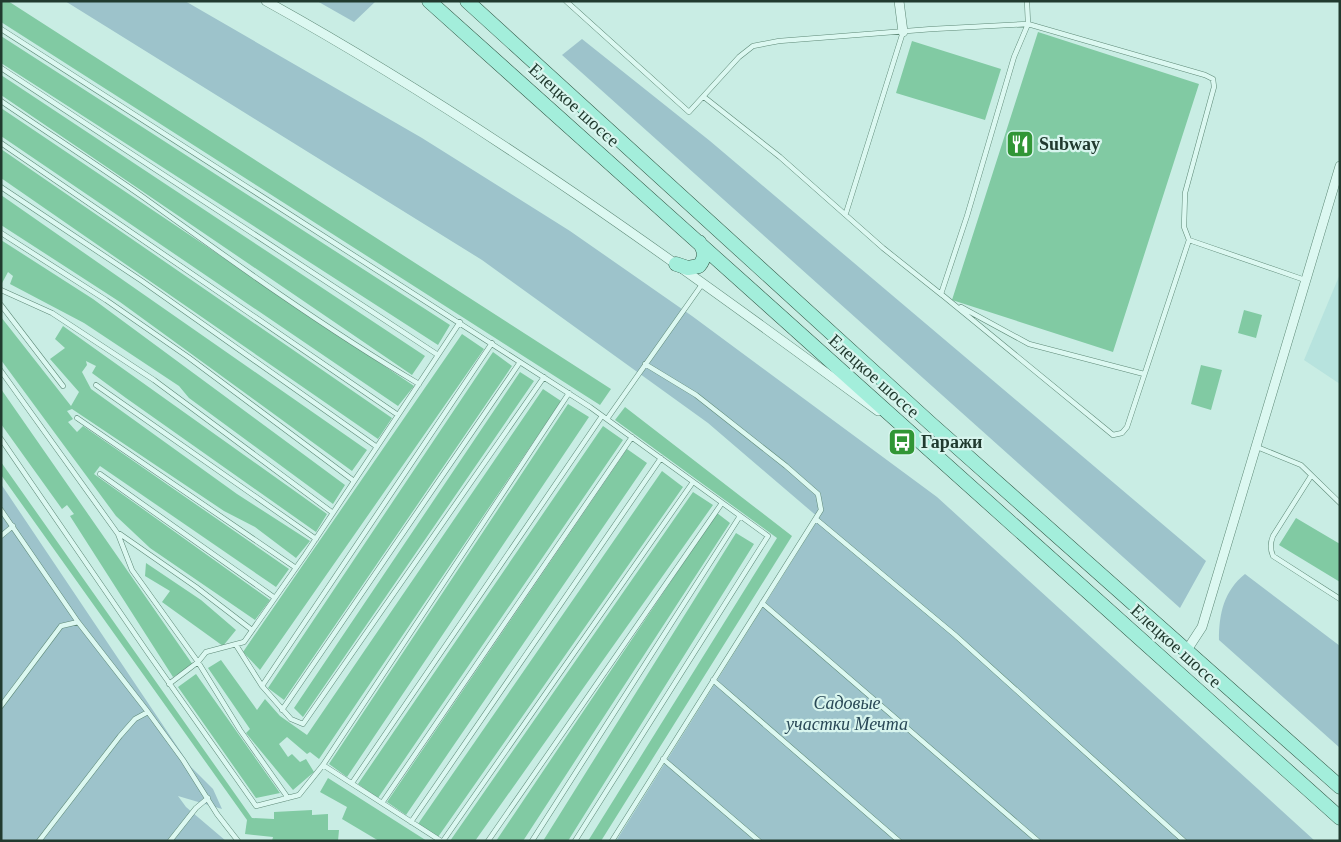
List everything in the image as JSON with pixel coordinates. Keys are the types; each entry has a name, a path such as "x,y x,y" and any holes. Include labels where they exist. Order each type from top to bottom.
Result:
{"main road":[{"name":"Елецкое шоссе","path":"429,1 699,241 916,440 1340,818"},
{"name":"Елецкое шоссе","path":"466,1 930,423 1340,787"},
{"path":"676,264 688,268 699,266 705,254 699,241"}],"street":[{"path":"266,1 331,37 472,124 703,283 916,440"},
{"path":"899,1 903,32"},
{"path":"1187,650 1202,626 1257,447 1304,280 1340,166"}],"lane":[{"path":"566,1 684,110 689,112 693,110 704,97 739,57 753,46 779,41 1028,24 1205,75 1213,79 1214,87 1185,193 1184,227 1189,240 1127,426 1122,433 1113,435 891,254 780,157 704,97"},
{"path":"941,294 968,216 1014,57 1028,24 1027,1"},
{"path":"1,28 544,376 604,417 768,536 575,841"},
{"path":"846,213 903,32"},
{"path":"1,68 438,356"},
{"path":"1,101 141,196 235,264 374,357 419,384"},
{"path":"1,143 398,415"},
{"path":"1,187 142,281 377,448"},
{"path":"1,232 106,300 180,351 354,481"},
{"path":"1189,240 1304,280"},
{"path":"352,783 604,417 703,283"},
{"path":"1,290 52,313 154,380 333,513"},
{"path":"941,294 979,319 1028,344 1144,374"},
{"path":"1,305 63,386"},
{"path":"169,684 198,662 206,652 244,642 316,539 460,322"},
{"path":"262,686 492,343"},
{"path":"282,710 520,362"},
{"path":"615,840 713,680 821,510 818,494 786,466 696,395 645,364"},
{"path":"1,371 118,534 132,570 198,662 240,730 288,798"},
{"path":"236,645 262,686 282,710 291,719 303,724 544,376"},
{"path":"96,385 316,539"},
{"path":"1,439 169,684 256,806 299,795 324,765 569,393"},
{"path":"77,418 296,568"},
{"path":"382,803 632,437"},
{"path":"1257,447 1300,465 1340,503"},
{"path":"411,822 661,458"},
{"path":"100,474 275,598"},
{"path":"1311,476 1274,536 1270,546 1271,552 1273,556 1340,599"},
{"path":"324,765 442,841 693,482"},
{"path":"488,841 722,502"},
{"path":"1,510 78,622 148,712 208,798 229,832 238,841"},
{"path":"532,841 740,516"},
{"path":"816,519 955,635 1184,841"},
{"path":"1,536 13,526"},
{"path":"118,534 196,587 252,630"},
{"path":"762,603 1038,841"},
{"path":"1,706 61,626 78,622"},
{"path":"713,680 899,841"},
{"path":"39,841 120,736 135,719 148,712"},
{"path":"664,759 759,841"},
{"path":"170,841 196,808 208,798"}],"shaded area":[{"path":"1340,274 1340,384 1304,360"}],"green space":[{"name":"Садовые участки Мечта","path":"65,1 185,1 422,138 570,231 692,316 937,497 1315,841 616,841 819,518 708,423 482,260"},
{"path":"317,1 376,1 354,22"},
{"path":"582,39 710,141 1206,561 1180,608 562,55"},
{"path":"1,484 191,767 213,789 222,809 178,796 186,807 226,841 1,841"},
{"path":"1245,574 1340,646 1340,748 1219,640 1220,621 1224,603 1232,588"}],"building":[{"path":"1,1 8,1 611,389 600,405 1,22"},
{"path":"1038,32 1199,84 1113,352 952,300"},
{"path":"1,36 450,325 438,345 1,63"},
{"path":"912,41 1001,69 985,120 896,93"},
{"path":"1,75 425,356 412,375 1,95"},
{"path":"1,108 414,386 398,406 1,136"},
{"path":"1,149 392,418 378,439 1,178"},
{"path":"1,195 367,450 352,471 120,302 1,225"},
{"path":"1,240 93,299 345,485 333,504 189,398 179,386 84,323 10,284 13,276 8,272 1,285"},
{"path":"1244,310 1262,315 1256,338 1238,333"},
{"path":"1,317 71,406 79,392 50,359 65,348 55,339 63,326 327,514 316,532 92,373 96,366 86,361 87,365 82,372 91,389 237,494 310,541 296,558 255,527 224,511 72,409 67,411 73,419 68,422 77,432 83,426 289,569 276,587 100,466 94,474 270,600 255,620 150,548 116,516 1,360"},
{"path":"462,334 484,349 260,670 243,652"},
{"path":"493,352 512,366 284,700 268,688"},
{"path":"1201,365 1222,370 1211,410 1191,404"},
{"path":"520,372 534,381 303,717 294,708"},
{"path":"1,389 193,665 173,677 70,516 74,514 67,505 62,509 1,424"},
{"path":"543,389 561,401 319,759 310,752 307,754 287,737 279,744 288,757 292,754 300,762 306,759 314,772 293,790 246,733 250,729 208,668 221,660 257,710 265,699 280,716 307,735"},
{"path":"568,404 589,417 347,777 329,764"},
{"path":"625,407 792,536 601,841 588,841 777,538 615,420"},
{"path":"603,426 623,440 378,798 358,784"},
{"path":"627,449 647,463 406,815 387,802"},
{"path":"1,462 252,818 274,819 274,812 312,810 312,815 328,814 328,830 339,830 338,841 272,841 273,837 245,834 247,820 1,475"},
{"path":"662,471 683,487 438,837 418,824"},
{"path":"693,492 713,505 475,841 450,841"},
{"path":"717,513 730,523 523,841 496,841"},
{"path":"1296,518 1340,544 1340,582 1279,545"},
{"path":"736,533 754,544 568,841 543,841"},
{"path":"146,563 201,600 236,630 223,646 162,602 170,591 145,576"},
{"path":"196,674 280,793 256,798 178,687"},
{"path":"328,778 427,841 379,841 342,819 347,807 320,792"}],"place":[{"name":"Subway","path":"1020,144"},
{"name":"Гаражи","path":"902,442"}]}
